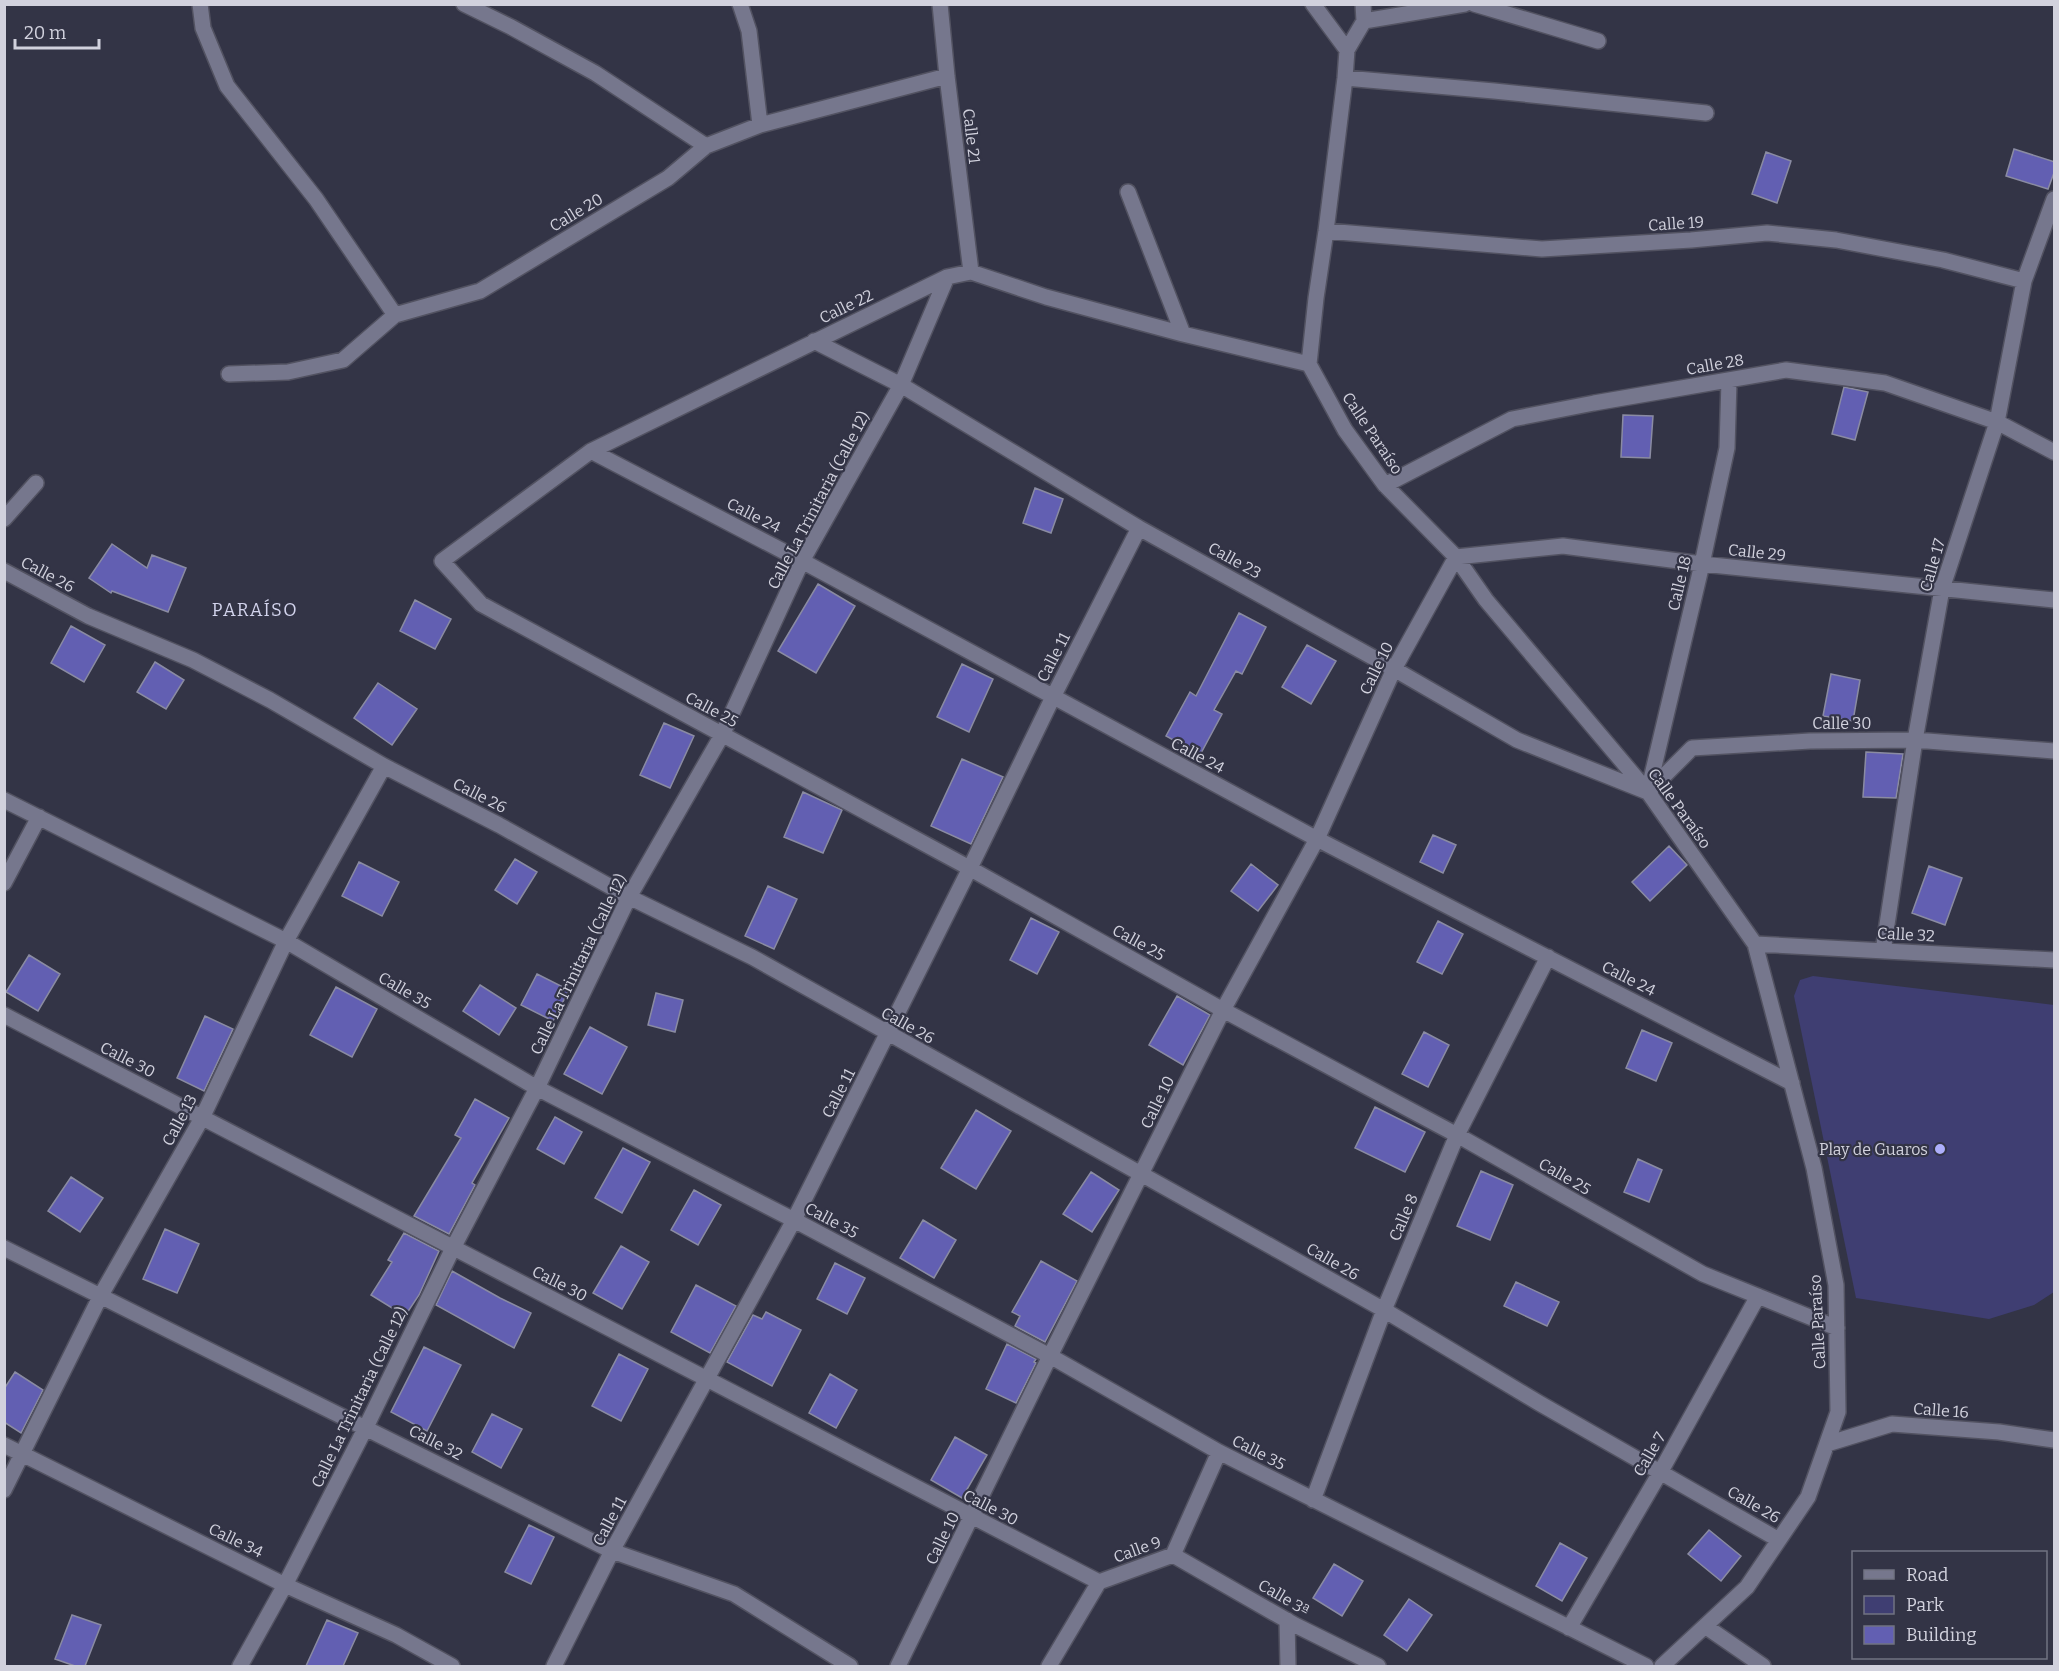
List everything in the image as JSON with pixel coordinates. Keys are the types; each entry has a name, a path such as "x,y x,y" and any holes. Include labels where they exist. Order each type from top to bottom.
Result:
{"street":[{"path":"200,4 203,28 227,86 316,199 395,315"},
{"path":"464,4 595,73 706,146"},
{"path":"740,4 749,31 760,125"},
{"name":"Calle 21","path":"940,4 946,76 971,272"},
{"path":"1313,4 1347,50"},
{"path":"1309,364 1347,50 1364,21 1363,4"},
{"path":"1364,21 1465,4"},
{"path":"1474,4 1598,41"},
{"name":"Calle 20","path":"229,375 288,372 343,360 395,315 480,291 668,178 706,146 760,125 946,76"},
{"path":"1345,78 1706,113"},
{"path":"1128,192 1183,334"},
{"name":"Calle 17","path":"1883,951 1915,740 1942,589 1997,422 2024,281 2055,199"},
{"name":"Calle 19","path":"1326,231 1542,249 1767,233 1847,242 1943,260 2024,281"},
{"name":"Calle 22","path":"442,561 591,451 947,276 971,272 1046,297 1183,334 1309,364"},
{"name":"Calle La Trinitaria (Calle 12)","path":"240,1666 285,1585 366,1427 453,1248 537,1088 630,897 722,735 802,561 901,385 947,276"},
{"name":"Calle 23","path":"814,341 901,385 1139,528 1517,740 1648,792"},
{"name":"Calle Paraíso","path":"1309,364 1345,430 1385,485 1456,557 1485,600 1648,792 1755,944 1814,1168 1836,1285 1838,1412 1808,1497 1747,1587 1662,1666"},
{"name":"Calle 28","path":"1385,485 1512,419 1786,370 1885,383 1997,422 2055,452"},
{"name":"Calle 18","path":"1648,792 1702,564 1726,448 1729,381"},
{"name":"Calle 24","path":"591,451 802,561 1317,839 1791,1083"},
{"path":"4,519 36,483"},
{"name":"Calle 11","path":"554,1666 612,1551 794,1220 1139,528"},
{"name":"Calle 29","path":"1456,557 1563,546 1702,564 2055,600"},
{"name":"Calle 10","path":"898,1666 1223,1010 1317,839 1394,669 1456,557"},
{"name":"Calle 25","path":"442,561 481,604 970,868 1223,1010 1457,1135 1703,1275 1837,1328"},
{"name":"Calle 26","path":"4,571 88,616 193,660 270,700 384,766 499,825 630,897 752,957 1384,1310 1539,1403 1779,1540"},
{"name":"Calle 30","path":"1648,792 1692,748 1810,741 1915,740 2055,751"},
{"name":"Calle 13","path":"4,1490 101,1295 202,1118 286,941 384,766"},
{"name":"Calle 35","path":"4,800 286,941 537,1088 794,1220 1050,1356 1219,1452 1646,1666"},
{"path":"4,883 39,817"},
{"name":"Calle 32","path":"1755,944 2055,960"},
{"name":"Calle 8","path":"1313,1500 1384,1310 1457,1135 1548,957"},
{"name":"Calle 30","path":"4,1015 1099,1582"},
{"name":"Calle 32","path":"4,1248 612,1551 734,1594 850,1666"},
{"name":"Calle 7","path":"1569,1628 1661,1471 1758,1296"},
{"name":"Calle 16","path":"1827,1444 1892,1424 1999,1432 2055,1440"},
{"name":"Calle 34","path":"4,1445 285,1585 396,1635 452,1666"},
{"name":"Calle 9","path":"1049,1666 1099,1582 1173,1555 1219,1452"},
{"name":"Calle 3ª","path":"1173,1555 1287,1620 1378,1666"},
{"path":"1287,1620 1288,1666"},
{"path":"1705,1626 1763,1666"}],"green space":[{"name":"Play de Guaros","path":"1813,976 2054,1005 2054,1292 2034,1305 1989,1319 1856,1298 1794,996 1800,980"}],"building":[{"path":"2014,149 2055,162 2055,170 2048,189 2006,176"},
{"path":"1766,152 1791,161 1777,203 1752,194"},
{"path":"1844,387 1868,392 1855,440 1832,434"},
{"path":"1623,415 1653,416 1650,458 1621,457"},
{"path":"1035,488 1063,499 1051,533 1023,523"},
{"path":"112,544 147,568 152,555 186,568 168,612 112,591 111,593 89,578"},
{"path":"818,584 855,606 816,673 778,651"},
{"path":"415,600 451,619 435,649 400,631"},
{"path":"1239,613 1266,627 1242,674 1236,671 1214,710 1222,714 1200,755 1166,736 1190,692 1196,696"},
{"path":"71,626 105,645 84,682 51,663"},
{"path":"1307,645 1336,661 1311,704 1282,687"},
{"path":"155,662 184,680 166,709 137,692"},
{"path":"962,664 993,679 969,732 937,717"},
{"path":"1831,674 1860,680 1853,721 1823,716"},
{"path":"378,683 417,709 392,745 354,718"},
{"path":"664,723 694,736 670,788 640,775"},
{"path":"1866,752 1903,754 1896,798 1863,797"},
{"path":"962,759 1003,777 971,844 931,826"},
{"path":"803,792 842,810 823,853 784,837"},
{"path":"1433,835 1456,845 1443,873 1420,862"},
{"path":"1669,846 1687,865 1650,901 1632,882"},
{"path":"515,859 537,872 517,904 495,890"},
{"path":"359,862 399,882 382,916 342,896"},
{"path":"1251,864 1278,885 1258,911 1231,891"},
{"path":"1929,866 1962,878 1945,925 1912,913"},
{"path":"768,886 797,899 774,949 745,936"},
{"path":"1031,918 1059,932 1037,974 1010,960"},
{"path":"1438,921 1463,934 1442,974 1417,962"},
{"path":"29,955 60,974 38,1011 6,992"},
{"path":"537,974 569,990 553,1021 521,1005"},
{"path":"480,985 516,1008 499,1035 463,1011"},
{"path":"336,987 377,1009 352,1057 310,1035"},
{"path":"656,993 683,1000 675,1032 648,1025"},
{"path":"1177,996 1210,1015 1183,1065 1149,1045"},
{"path":"205,1016 233,1029 204,1091 177,1078"},
{"path":"590,1027 627,1047 602,1094 564,1074"},
{"path":"1642,1030 1672,1043 1656,1081 1626,1068"},
{"path":"1424,1032 1449,1045 1428,1087 1402,1074"},
{"path":"475,1099 509,1118 472,1183 475,1185 449,1234 414,1216 461,1138 455,1135"},
{"path":"1375,1107 1425,1132 1405,1172 1355,1148"},
{"path":"976,1110 1011,1131 976,1189 941,1168"},
{"path":"555,1117 582,1132 564,1164 537,1149"},
{"path":"623,1148 650,1162 622,1213 595,1198"},
{"path":"1638,1159 1662,1170 1649,1202 1624,1192"},
{"path":"1481,1171 1513,1185 1490,1240 1457,1226"},
{"path":"1091,1172 1119,1190 1092,1232 1063,1214"},
{"path":"71,1177 103,1198 80,1232 48,1211"},
{"path":"694,1190 721,1205 698,1245 671,1230"},
{"path":"923,1220 956,1240 934,1278 900,1258"},
{"path":"165,1229 199,1244 177,1293 143,1279"},
{"path":"404,1233 439,1251 419,1295 405,1316 371,1295 392,1262 388,1260"},
{"path":"621,1246 649,1262 622,1309 593,1293"},
{"path":"1041,1261 1077,1281 1045,1342 1015,1326 1020,1316 1012,1312"},
{"path":"835,1263 865,1278 847,1314 817,1299"},
{"path":"452,1271 531,1313 514,1348 436,1305"},
{"path":"1516,1282 1559,1302 1547,1326 1504,1306"},
{"path":"696,1285 736,1306 710,1353 671,1332"},
{"path":"766,1312 801,1330 772,1386 727,1362 753,1315 762,1319"},
{"path":"1007,1344 1036,1359 1016,1403 986,1389"},
{"path":"424,1347 461,1365 427,1431 391,1412"},
{"path":"619,1354 648,1369 621,1421 592,1406"},
{"path":"15,1372 43,1390 21,1433 4,1422 4,1389"},
{"path":"830,1374 857,1390 836,1428 809,1413"},
{"path":"492,1414 522,1429 501,1468 472,1452"},
{"path":"955,1437 987,1455 962,1498 931,1480"},
{"path":"529,1525 554,1537 531,1584 505,1572"},
{"path":"1709,1530 1741,1556 1721,1581 1688,1554"},
{"path":"1560,1543 1587,1558 1562,1601 1536,1586"},
{"path":"1334,1564 1363,1581 1342,1616 1313,1598"},
{"path":"1409,1599 1432,1615 1407,1651 1384,1635"},
{"path":"72,1615 101,1625 85,1666 75,1666 55,1659"},
{"path":"327,1620 358,1633 343,1666 306,1666"}],"place":[{"name":"Play de Guaros","path":"1940,1149"}],"district":[{"name":"PARAÍSO","path":"255,610"}]}
